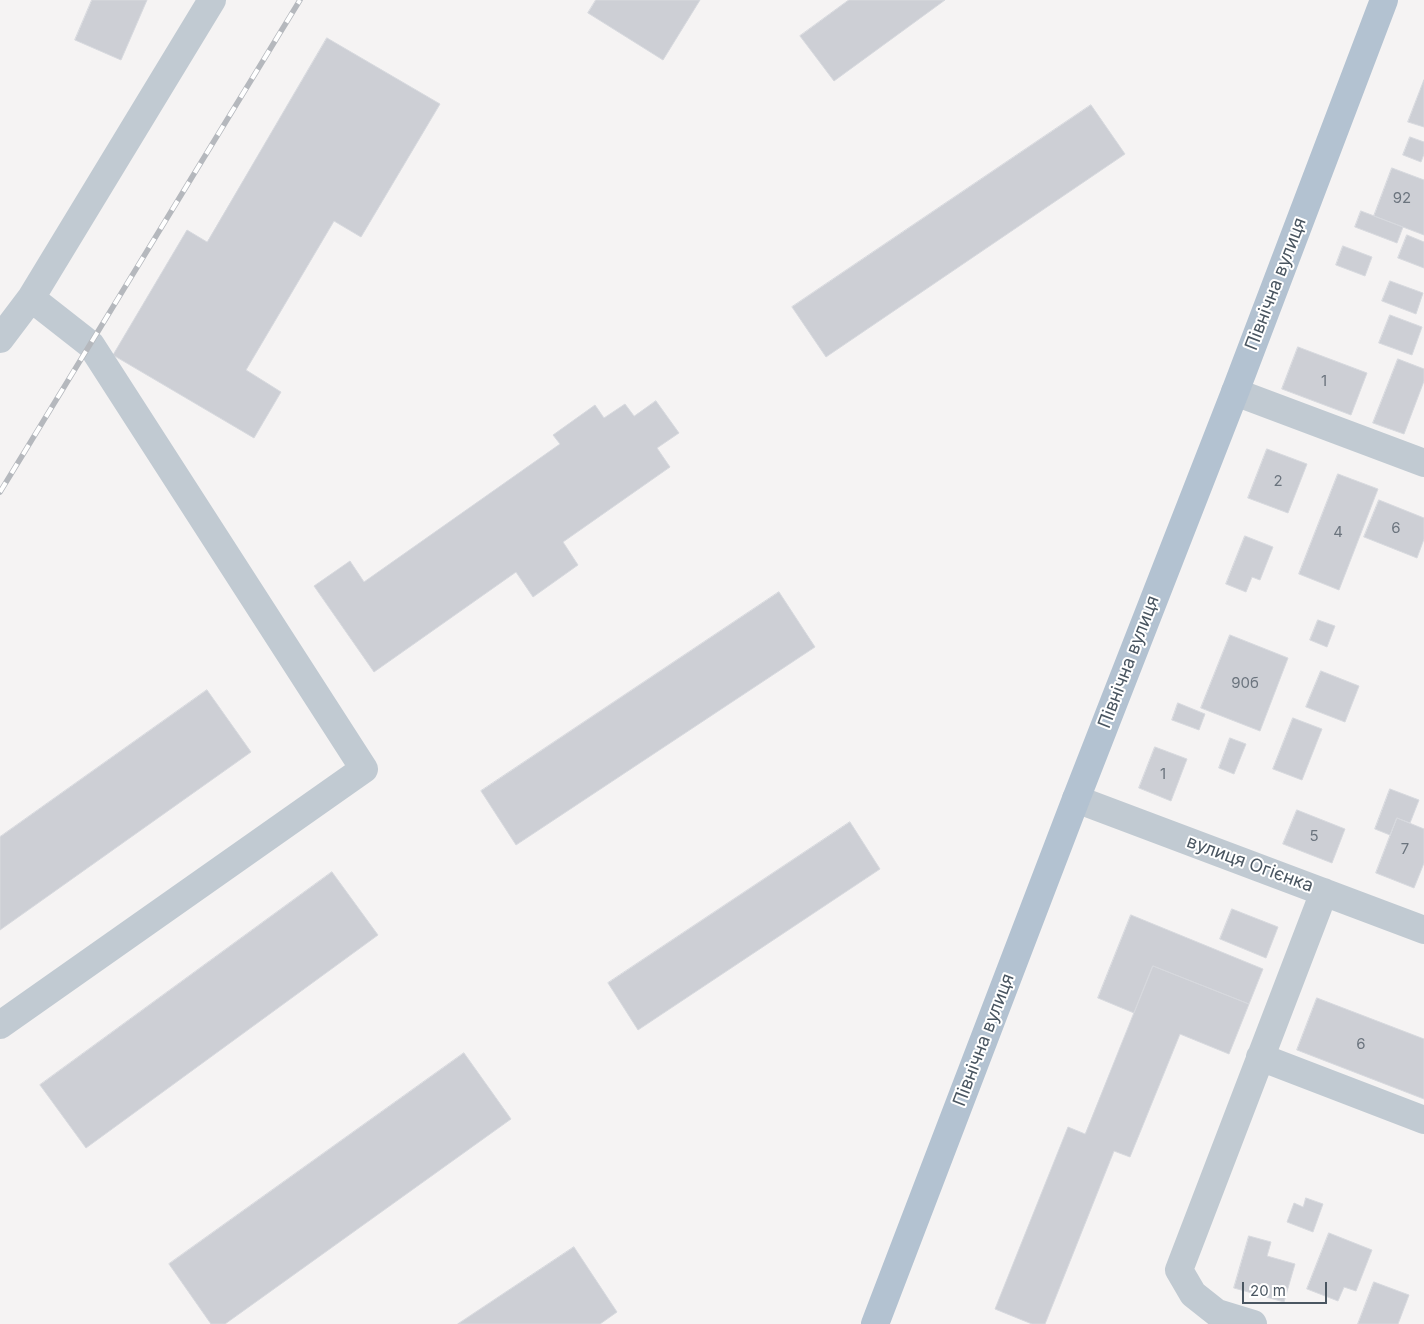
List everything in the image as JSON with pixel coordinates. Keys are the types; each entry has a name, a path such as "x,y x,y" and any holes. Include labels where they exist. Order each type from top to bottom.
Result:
{"main road":[{"name":"Північна вулиця","path":"876,1324 1076,799 1236,392 1384,0"}],"street":[{"path":"0,339 31,298 212,0"},
{"path":"0,1024 364,769 91,345 31,298"},
{"path":"1236,392 1424,463"},
{"name":"вулиця Огієнка","path":"1076,799 1424,930"},
{"path":"1253,1324 1217,1314 1193,1294 1179,1270 1324,892"},
{"path":"1260,1057 1424,1120"}],"building":[{"path":"92,0 147,0 121,60 75,40"},
{"path":"596,0 700,0 663,60 588,13"},
{"path":"849,0 945,0 834,81 800,36"},
{"path":"327,38 440,104 361,237 334,221 246,370 281,392 254,438 113,355 187,230 207,242"},
{"path":"1424,80 1424,127 1408,122"},
{"path":"1091,105 1125,154 826,357 792,307"},
{"path":"1410,137 1424,142 1424,154 1421,162 1403,155"},
{"path":"1392,168 1424,180 1424,235 1374,216"},
{"path":"1361,211 1403,227 1397,243 1355,227"},
{"path":"1407,235 1424,242 1424,268 1398,258"},
{"path":"1343,246 1372,257 1365,276 1336,265"},
{"path":"1390,281 1423,293 1416,314 1382,301"},
{"path":"1390,315 1422,327 1412,355 1379,343"},
{"path":"1298,347 1367,373 1351,415 1282,389"},
{"path":"1398,359 1424,369 1424,381 1404,434 1373,423"},
{"path":"656,401 679,433 657,448 670,467 563,542 578,565 533,597 516,572 374,672 314,586 350,561 364,582 560,444 553,435 595,405 604,418 625,404 634,416"},
{"path":"1267,449 1307,464 1288,513 1248,498"},
{"path":"1338,474 1378,489 1339,590 1299,574"},
{"path":"1379,500 1424,518 1424,539 1417,558 1364,537"},
{"path":"1245,536 1273,547 1260,580 1252,577 1246,592 1226,584"},
{"path":"779,592 815,647 516,845 481,791"},
{"path":"1318,620 1335,626 1327,647 1310,640"},
{"path":"1230,635 1288,658 1260,731 1201,708"},
{"path":"1321,671 1359,686 1345,722 1306,707"},
{"path":"207,690 251,752 0,930 0,837"},
{"path":"1178,703 1205,714 1199,730 1172,720"},
{"path":"1293,718 1322,729 1302,780 1273,769"},
{"path":"1230,738 1246,744 1234,774 1219,768"},
{"path":"1155,747 1187,759 1171,801 1139,788"},
{"path":"1390,789 1419,800 1410,823 1397,818 1390,835 1375,829"},
{"path":"1297,810 1345,829 1332,863 1283,844"},
{"path":"1397,818 1424,829 1424,863 1414,888 1376,873"},
{"path":"850,822 880,869 638,1030 608,983"},
{"path":"332,872 378,935 86,1148 40,1085"},
{"path":"1232,909 1278,927 1266,958 1220,939"},
{"path":"1131,915 1263,969 1249,1004 1153,966 1134,1013 1098,998"},
{"path":"1153,966 1249,1004 1229,1054 1180,1034 1130,1157 1114,1151 1045,1324 1032,1324 995,1309 1068,1127 1085,1134"},
{"path":"1317,998 1424,1039 1424,1099 1297,1050"},
{"path":"464,1053 511,1119 225,1324 211,1324 169,1264"},
{"path":"1306,1198 1323,1204 1313,1232 1287,1222 1294,1203 1303,1207"},
{"path":"1329,1233 1372,1250 1356,1291 1344,1287 1338,1301 1307,1289"},
{"path":"1249,1236 1271,1242 1267,1256 1295,1264 1284,1302 1234,1288"},
{"path":"574,1247 617,1312 600,1324 458,1324"},
{"path":"1374,1282 1409,1295 1398,1324 1358,1324"}],"railway":[{"path":"0,492 300,0"}]}
